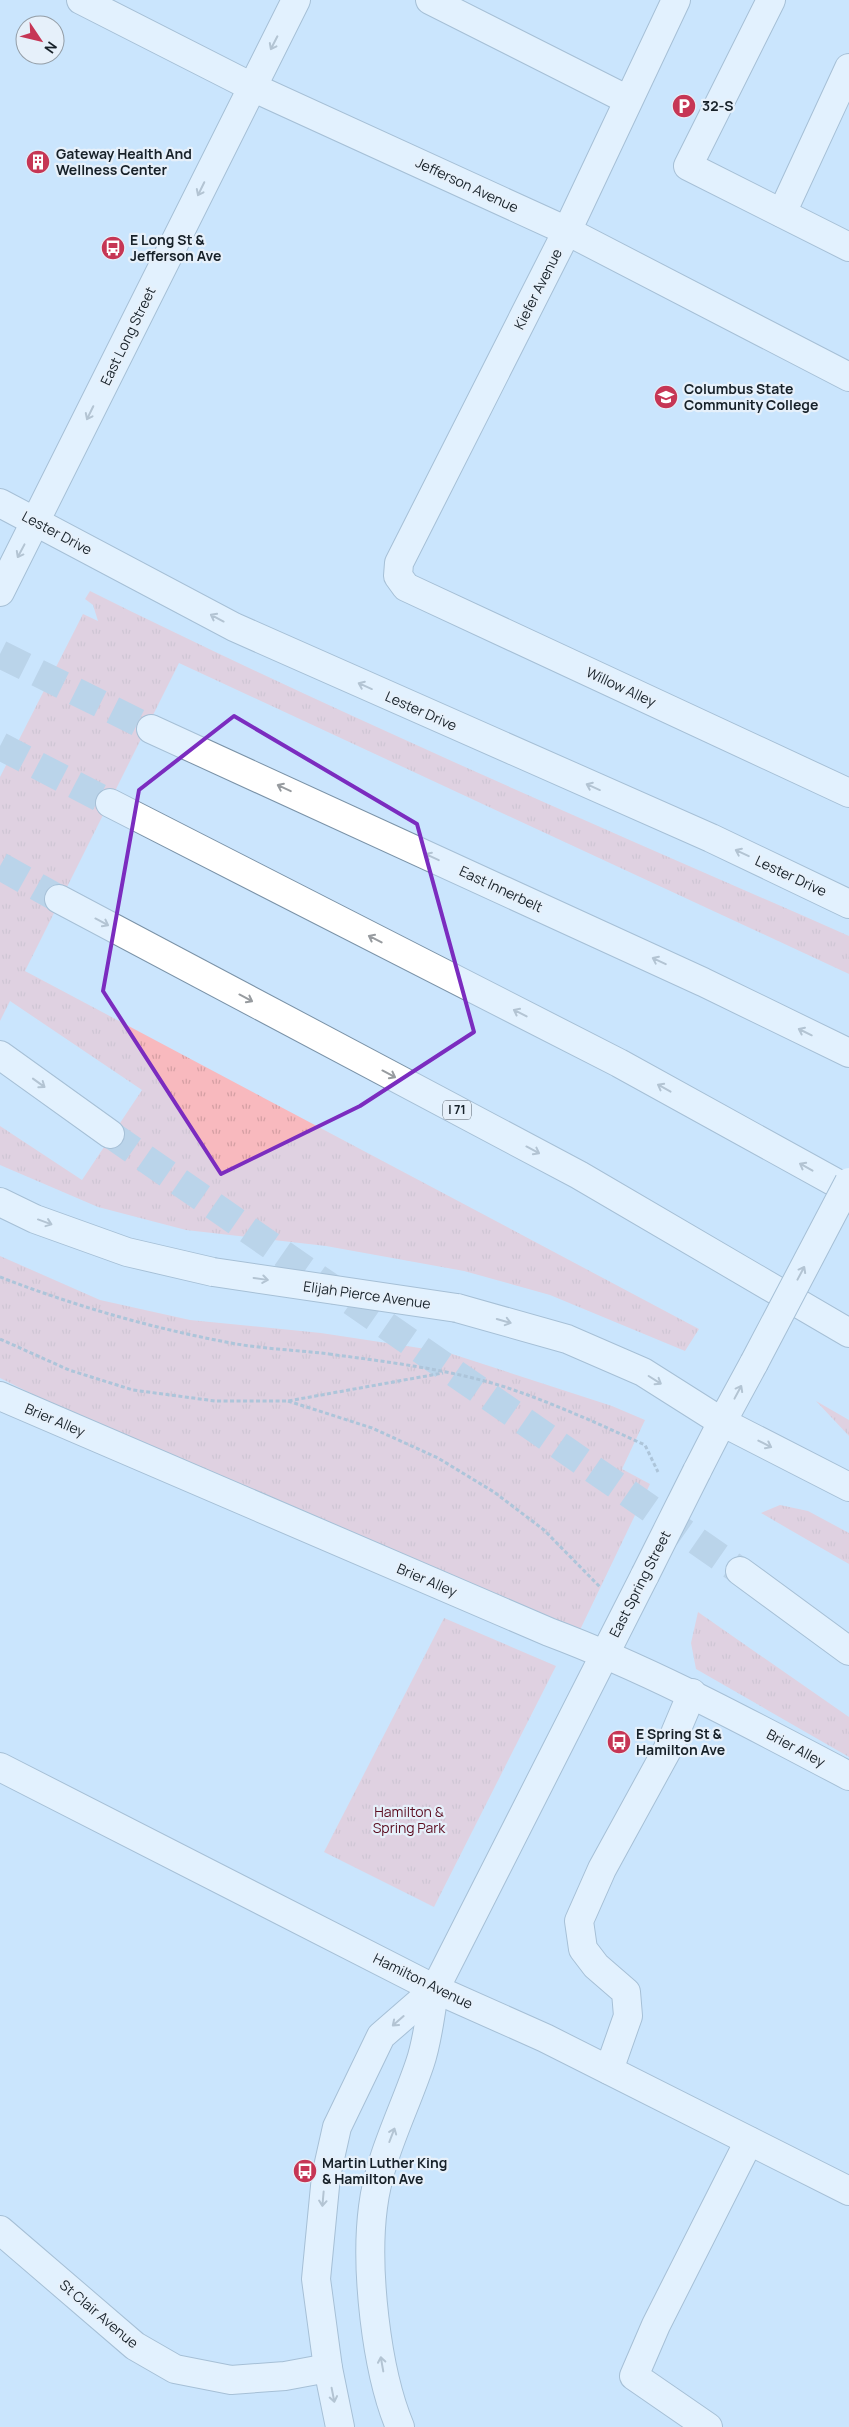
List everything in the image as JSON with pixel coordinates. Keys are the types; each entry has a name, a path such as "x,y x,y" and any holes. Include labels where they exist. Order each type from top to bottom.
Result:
{"main road":[{"name":"Jefferson Avenue","path":"81,0 252,87 567,231 849,377"},
{"name":"East Long Street","path":"3,586 296,0"},
{"path":"430,0 628,100"},
{"name":"Kiefer Avenue","path":"398,576 399,563 567,231 676,0"},
{"path":"771,0 688,166 849,247"},
{"path":"782,213 849,68"},
{"name":"Lester Drive","path":"0,503 234,627 711,838 849,904"},
{"name":"Willow Alley","path":"398,576 406,586 849,793"},
{"name":"East Innerbelt","path":"151,729 694,978 849,1053"},
{"path":"110,803 619,1063 849,1190"},
{"name":"I 71","path":"59,899 580,1175 849,1332"},
{"path":"0,1055 110,1134"},
{"name":"East Spring Street","path":"435,1989 722,1422 849,1182"},
{"name":"Elijah Pierce Avenue","path":"0,1202 35,1218 128,1252 213,1272 457,1308 567,1339 643,1372 722,1422 849,1487"},
{"name":"Brier Alley","path":"0,1396 548,1632 604,1653 692,1694 849,1776"},
{"path":"849,1627 740,1572 849,1651"},
{"path":"609,2070 628,2016 626,1992 596,1966 583,1949 579,1921 602,1869 671,1743 692,1694"},
{"name":"Hamilton Avenue","path":"0,1767 435,1989 545,2038 849,2191"},
{"path":"340,2427 328,2368 316,2279 326,2176 337,2127 381,2036 435,1989"},
{"path":"400,2427 389,2402 372,2286 372,2206 387,2149 421,2061 435,1989"},
{"path":"708,2427 634,2376 656,2325 749,2141"},
{"name":"St Clair Avenue","path":"0,2230 136,2346 175,2369 231,2380 285,2376 328,2368"}],"path":[{"path":"0,1277 60,1300 141,1324 233,1344 408,1364 503,1386 573,1411 645,1445 660,1476"},
{"path":"0,1339 68,1370 133,1390 215,1401 288,1401 443,1373"},
{"path":"288,1401 372,1428 438,1458 494,1492 544,1530 604,1590"}],"highlighted area":[{"path":"234,716 417,824 474,1032 360,1106 221,1174 103,991 139,790"}],"green space":[{"path":"90,591 372,725 849,936 849,974 179,663 25,971 699,1329 685,1351 550,1295 464,1271 326,1246 186,1230 98,1207 0,1165 0,1126 82,1180 142,1090 10,1001 0,1021 0,777 83,614 98,621 93,605 85,599"},
{"path":"0,1256 100,1300 190,1320 321,1333 446,1352 612,1406 645,1420 622,1469 650,1484 579,1632 115,1435 0,1378"},
{"path":"816,1401 849,1420 849,1436"},
{"path":"780,1505 808,1511 849,1533 849,1564 761,1513"},
{"path":"698,1612 849,1717 849,1757 696,1669 691,1643"},
{"name":"Hamilton & Spring Park","path":"444,1618 556,1666 434,1907 324,1852"}],"tunnel":[{"path":"0,654 151,729"},
{"path":"0,746 110,803"},
{"path":"0,866 59,899"},
{"path":"110,1134 740,1571"}],"place":[{"name":"32-S","path":"684,106"},
{"name":"Gateway Health And Wellness Center","path":"38,162"},
{"name":"E Long St & Jefferson Ave","path":"113,248"},
{"name":"Columbus State Community College","path":"666,397"},
{"name":"E Spring St & Hamilton Ave","path":"619,1742"},
{"name":"Martin Luther King & Hamilton Ave","path":"305,2171"}]}
